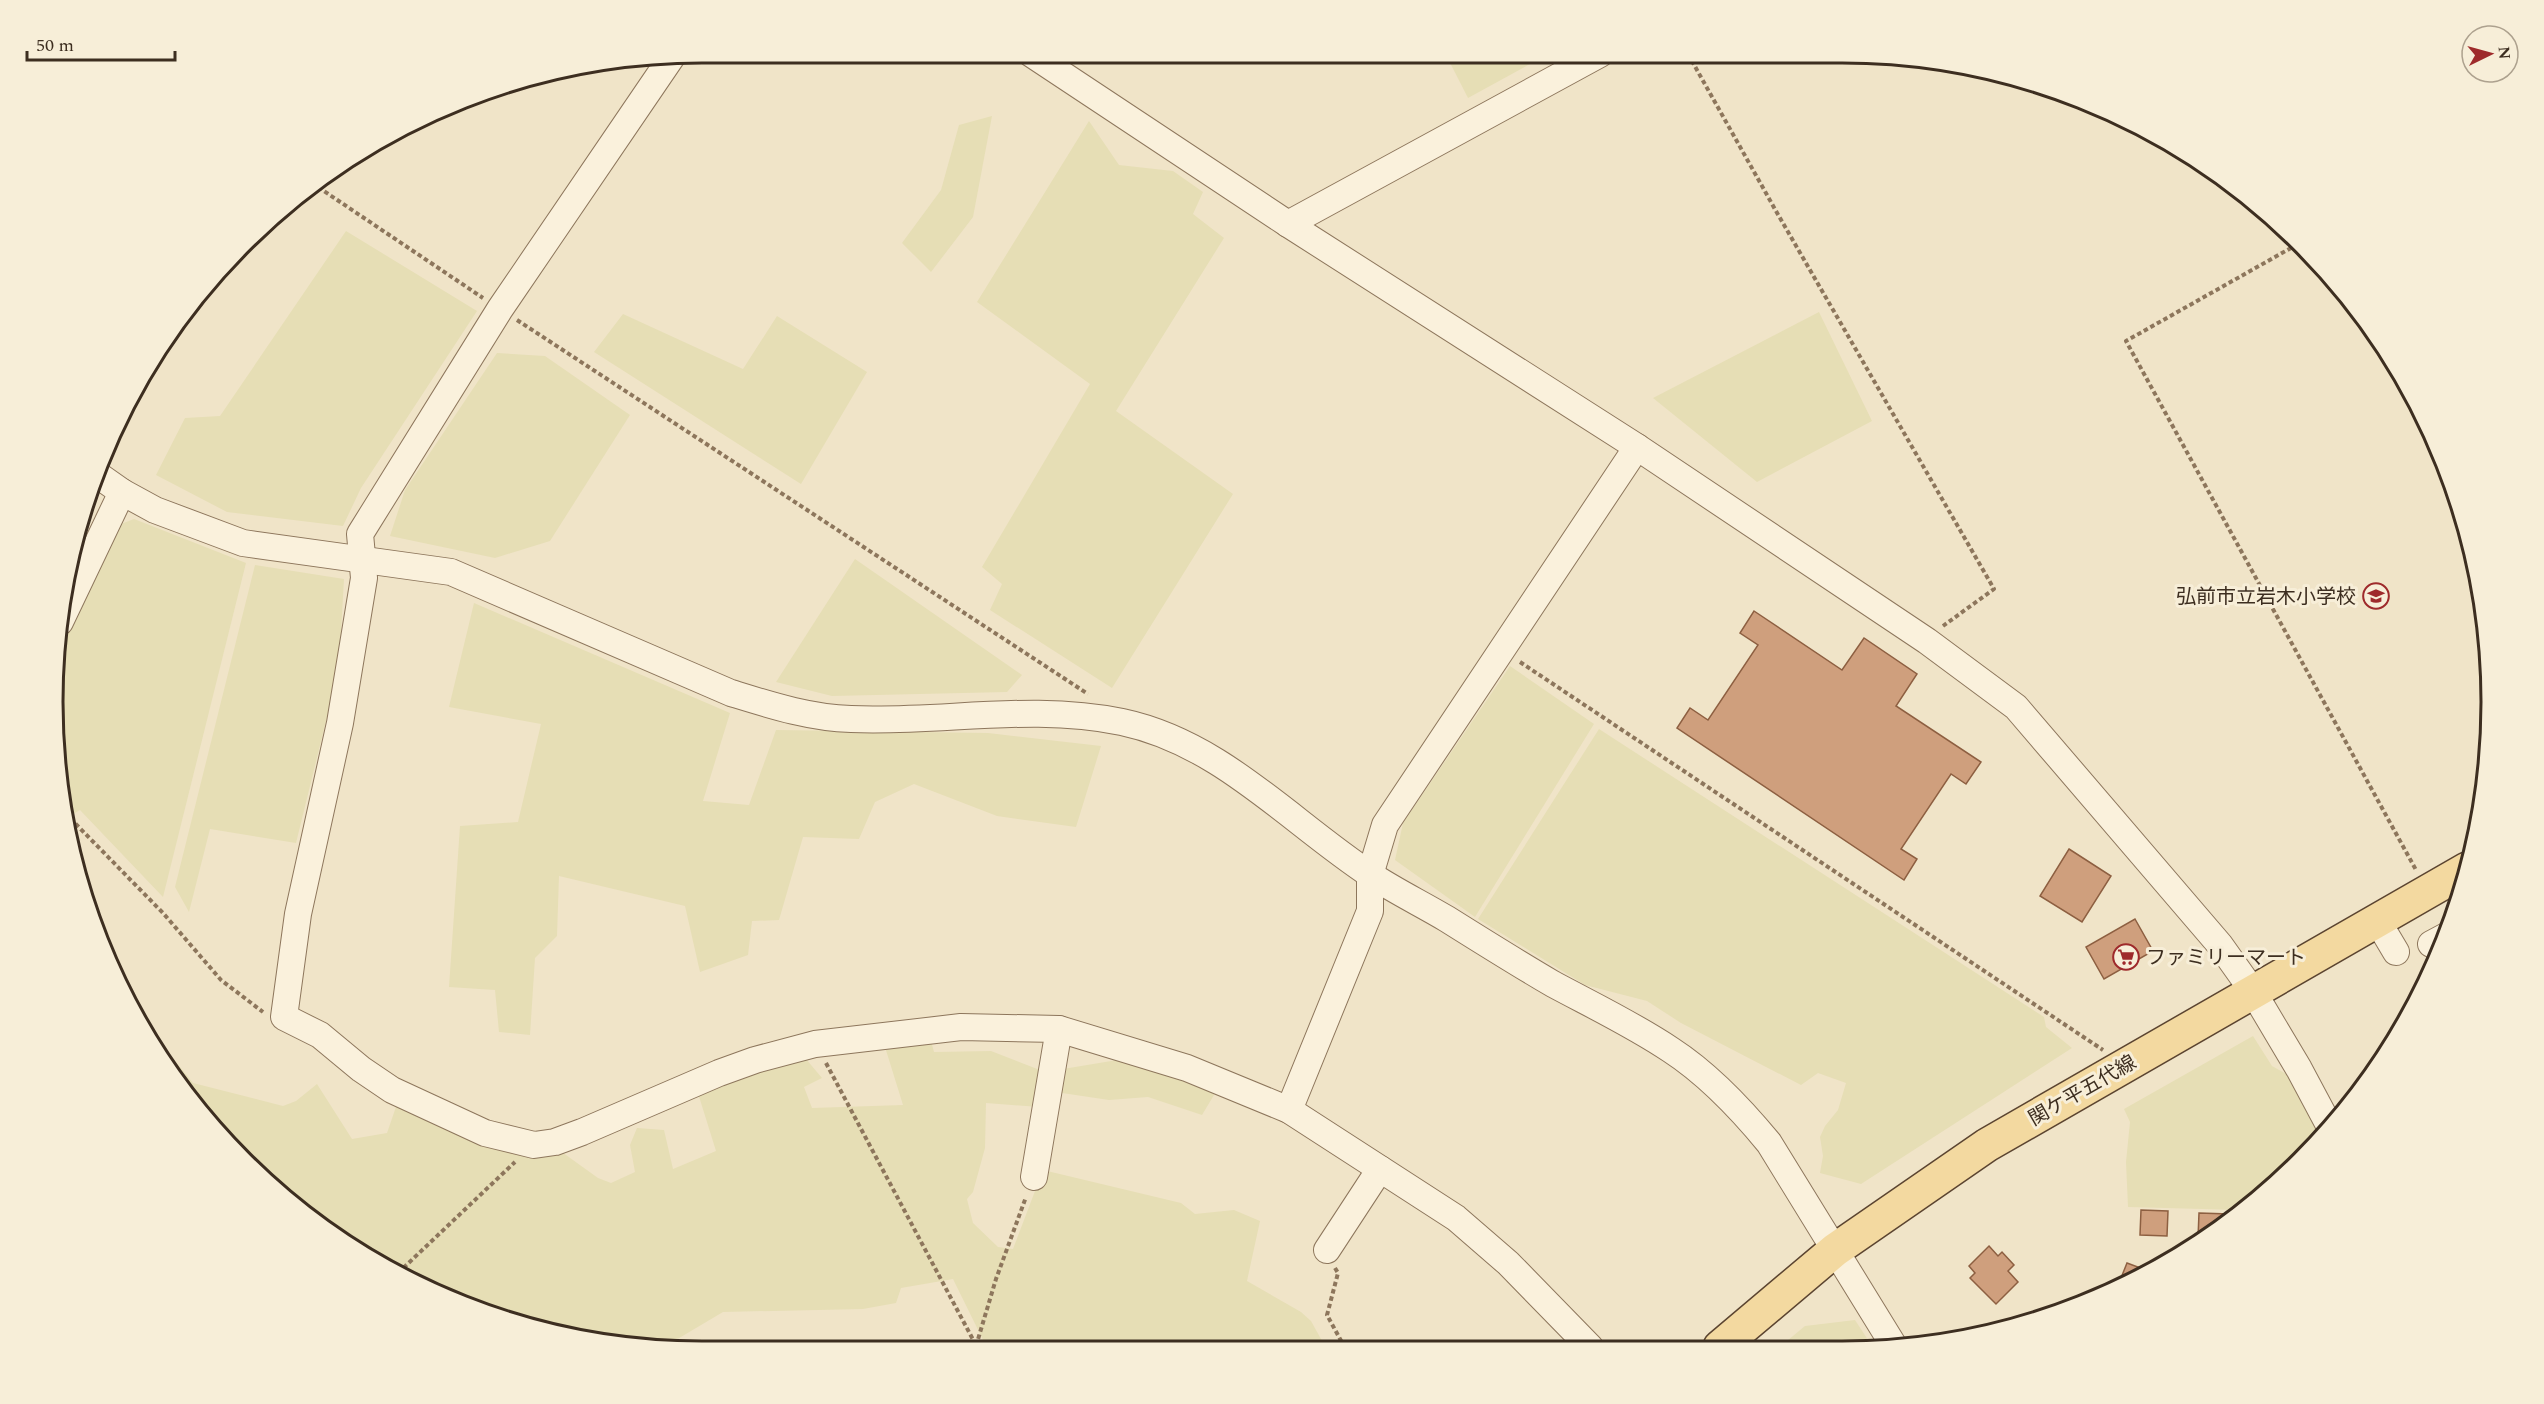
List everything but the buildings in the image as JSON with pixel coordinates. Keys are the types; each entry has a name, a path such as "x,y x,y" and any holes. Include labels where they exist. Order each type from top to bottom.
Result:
{"main road":[{"name":"関ケ平五代線","path":"1727,1341 1835,1250 1987,1144 2457,875"}],"street":[{"path":"1045,63 1288,224 1637,447 1928,641 2016,707 2220,945 2253,990 2326,1119"},
{"path":"1288,224 1583,63"},
{"path":"667,64 500,309 360,534 364,578 342,712 298,915 284,1017 320,1035 361,1069 392,1090 485,1133 534,1145 555,1142 582,1132 718,1073 755,1060 816,1044 961,1027 1059,1029 1187,1068 1289,1110 1456,1218 1508,1263 1584,1341"},
{"path":"1289,1110 1370,910 1370,874 1385,825 1637,447"},
{"path":"104,479 155,510 243,543 451,572 731,693 777,708 848,719 1025,714 1076,716 1122,722 1154,731 1215,759 1370,874 1536,974 1672,1051 1719,1089 1762,1134 1890,1339"},
{"path":"72,598 122,492"},
{"path":"2377,920 2396,952"},
{"path":"1034,1176 1059,1029"},
{"path":"1327,1250 1380,1169"}],"path":[{"path":"1693,63 1994,589 1943,625 1928,641"},
{"path":"321,189 500,309 1080,688 1122,722"},
{"path":"2291,248 2126,341 2428,891"},
{"path":"1502,650 2125,1065"},
{"path":"74,822 163,913 221,980 265,1013 284,1017"},
{"path":"816,1044 972,1341"},
{"path":"404,1267 534,1145"},
{"path":"978,1341 996,1279 1034,1176"},
{"path":"1327,1250 1338,1273 1327,1315 1341,1341"}],"shaded area":[{"path":"1450,63 1532,63 1468,98"},
{"path":"992,116 973,217 931,272 902,243 941,190 959,125"},
{"path":"1089,121 1119,165 1173,171 1203,192 1193,214 1224,238 1116,411 1233,494 1112,688 990,610 1002,584 982,567 1090,384 977,302"},
{"path":"346,231 477,311 361,488 343,526 227,512 156,475 185,418 220,416"},
{"path":"1819,312 1872,421 1757,482 1653,398"},
{"path":"623,314 743,369 777,316 867,372 801,484 594,352"},
{"path":"497,353 545,356 630,415 550,541 495,558 390,536 405,490"},
{"path":"134,519 246,563 163,897 80,810 73,814 68,785 63,702 66,635 121,524"},
{"path":"855,559 1022,675 1007,692 832,696 776,682"},
{"path":"255,565 344,579 339,668 296,843 210,829 189,912 175,887"},
{"path":"474,603 730,713 703,801 749,805 776,730 988,733 1101,746 1076,827 997,816 914,784 875,802 859,839 803,837 779,920 752,921 748,955 700,972 685,906 559,876 557,936 535,958 530,1035 499,1032 495,990 449,987 460,826 518,822 541,724 449,707"},
{"path":"1510,666 1594,724 1475,917 1395,860 1403,823"},
{"path":"1599,729 2044,1017 2046,1027 2072,1048 1861,1184 1820,1173 1823,1156 1820,1137 1825,1126 1838,1110 1846,1083 1818,1073 1801,1085 1681,1023 1647,1001 1585,985 1478,919"},
{"path":"2253,1036 2272,1066 2288,1075 2316,1130 2294,1154 2230,1210 2128,1207 2126,1162 2130,1122 2124,1109"},
{"path":"931,1041 934,1052 991,1051 1045,1072 1117,1060 1217,1090 1202,1115 1148,1097 1109,1100 1042,1090 1039,1107 986,1103 985,1148 973,1192 967,1199 973,1223 998,1247 1013,1249 1043,1170 1181,1203 1195,1214 1234,1210 1260,1221 1247,1281 1301,1312 1311,1321 1322,1341 984,1341 953,1279 901,1288 896,1303 863,1309 723,1312 675,1340 619,1336 577,1329 497,1307 457,1292 419,1275 347,1233 313,1209 250,1154 195,1091 175,1063 193,1083 283,1106 296,1101 317,1084 352,1139 387,1133 397,1104 509,1152 559,1150 598,1178 611,1183 635,1172 630,1145 637,1128 664,1130 673,1169 716,1151 697,1090 784,1061 806,1059 822,1078 804,1087 812,1108 903,1105 885,1047"},
{"path":"1855,1320 1868,1340 1787,1341 1805,1326"}],"place":[{"name":"弘前市立岩木小学校","path":"2376,596"},
{"name":"ファミリーマート","path":"2126,957"}]}
